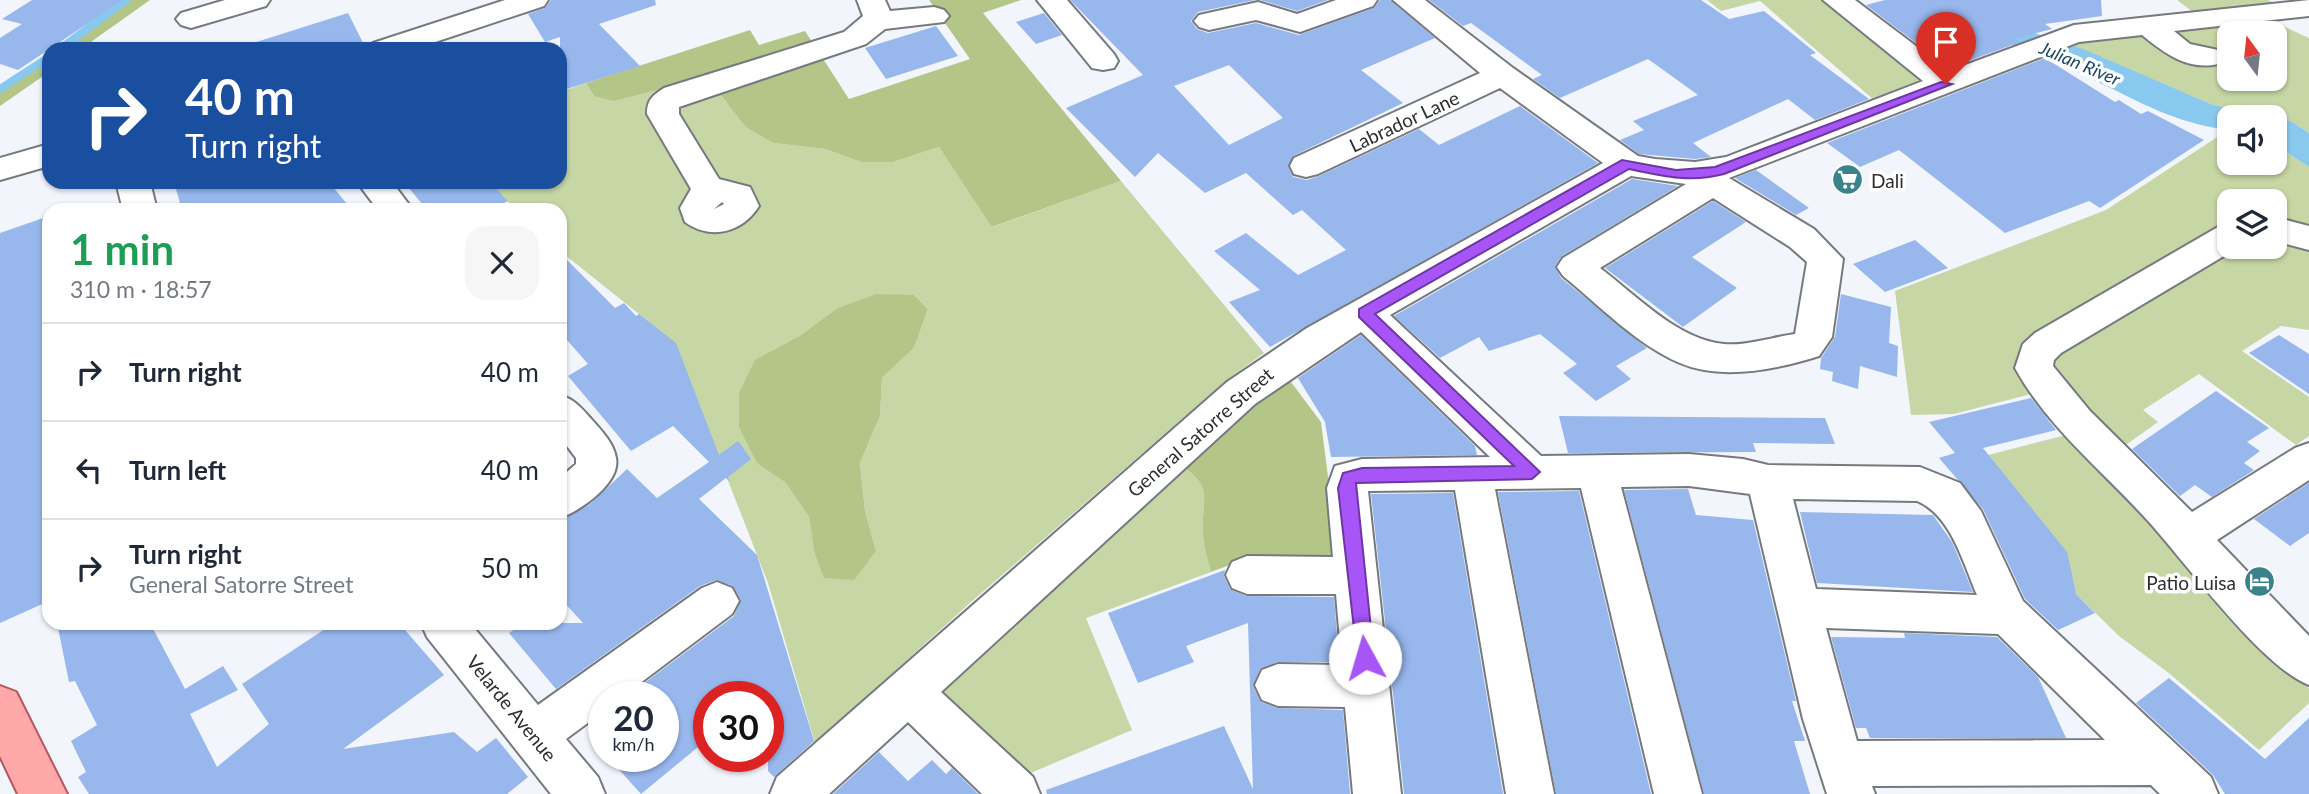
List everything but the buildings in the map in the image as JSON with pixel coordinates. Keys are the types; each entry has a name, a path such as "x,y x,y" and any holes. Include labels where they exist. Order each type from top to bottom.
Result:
{"main road":[{"path":"0,707 43,794"}],"street":[{"path":"188,42 191,10 256,0"},
{"path":"405,42 534,0"},
{"path":"1051,0 1103,61"},
{"path":"1209,21 1258,11 1288,22 1300,23 1363,0"},
{"path":"1407,0 1502,75 1627,164 1651,171 1707,179 1802,238 1825,259 1813,337 1806,346 1793,351 1727,359 1692,354 1665,337 1575,267 1707,179 2066,37 2083,32 2265,7 2309,8"},
{"path":"1837,0 1946,84"},
{"path":"2265,7 2309,24"},
{"path":"710,193 663,114 663,103 675,95 855,38 873,27 873,10 934,16"},
{"path":"2148,25 2180,51 2207,57"},
{"name":"Labrador Lane","path":"1306,166 1502,75"},
{"path":"0,169 42,157"},
{"name":"General Satorre Street","path":"794,794 1241,393 1310,344 1627,164"},
{"path":"380,189 390,203"},
{"path":"2287,232 2309,238"},
{"path":"2217,244 2048,343 2036,354 2034,368 2044,385 2189,536 2246,606 2309,665"},
{"path":"1365,313 1532,472"},
{"path":"567,418 594,451 598,461 597,471 567,496"},
{"path":"2189,536 2309,459"},
{"path":"1377,794 1347,488 1349,478 1362,475 1689,470 1743,475 1768,482 1920,484 1946,495 1961,514 2008,615 2157,762 2194,794"},
{"path":"1597,472 1678,794"},
{"path":"1472,474 1530,794"},
{"path":"1768,482 1846,779 2157,762"},
{"path":"1247,575 1355,576"},
{"path":"535,735 717,601"},
{"path":"1799,608 2008,615"},
{"name":"Velarde Avenue","path":"449,630 581,794"},
{"path":"1278,685 1368,686"},
{"path":"907,690 1016,794"}],"green space":[{"path":"117,0 150,0 91,42 66,42 116,7"},
{"path":"929,0 1021,0 983,13 1121,181 992,227 939,147 893,162 861,162 825,149 774,143 746,127 716,89 675,85 614,101 594,96 586,83 750,30 759,45 805,31 849,99 970,59"},
{"path":"1707,0 1831,0 1927,81 1874,100 1760,1 1721,11"},
{"path":"2177,0 2268,0 2272,2 2193,12"},
{"path":"2217,27 2217,91 2287,91 2287,28 2309,38 2309,133 2287,120 2287,105 2213,105 2071,45 2084,40"},
{"path":"42,58 42,77 0,106 0,85"},
{"path":"586,83 594,96 675,85 716,89 727,103 774,143 825,149 861,162 893,162 939,147 993,227 1121,181 1264,353 1228,379 971,602 815,743 768,583 674,342 567,257 567,203 510,203 496,189 567,189 567,90","holes":["914,295 928,309 914,348 882,378 880,416 860,463 865,511 876,551 814,551 809,517 785,482 798,337 836,309"]},
{"path":"2217,137 2217,175 2287,175 2287,153 2309,167 2309,233 2287,227 2287,189 2217,189 2217,236 2037,341 2039,392 1954,414 1911,415 1895,291 2106,210"},
{"path":"2287,238 2309,243 2309,330 2281,326 2242,351 2309,397 2309,436 2296,445 2199,374 2143,410 2158,422 2123,447 2055,375 2048,358 2148,295 2217,257 2287,259"},
{"path":"876,294 914,295 928,309 914,348 882,378 880,416 860,463 865,511 876,551 854,580 824,578 814,551 809,517 785,482 757,463 739,427 739,393 755,360 798,337 836,309"},
{"path":"1285,374 1321,422 1339,563 1243,560 1211,572 1203,538 1204,495 1192,473 1181,465"},
{"path":"2074,433 2262,645 2309,688 2309,703 2259,750 2170,674 2119,636 2076,594 1988,455"},
{"path":"1181,465 1192,473 1204,495 1203,538 1211,572 1086,618 1132,730 1014,780 934,696"}],"water":[{"name":"Julian River","path":"1972,27 2031,32 2083,49 2217,106 2217,128 2174,117 2076,71"},
{"path":"2287,120 2309,133 2309,167 2287,153"}],"waterway":[{"path":"69,42 126,0"},
{"path":"0,89 42,62"}],"place":[{"name":"Dali","path":"1848,180"},
{"name":"Patio Luisa","path":"2259,582"}],"route":[{"path":"1365,658 1347,488 1349,478 1362,475 1532,472 1365,313 1627,164 1676,174 1700,175 1719,171 1946,84"}]}
